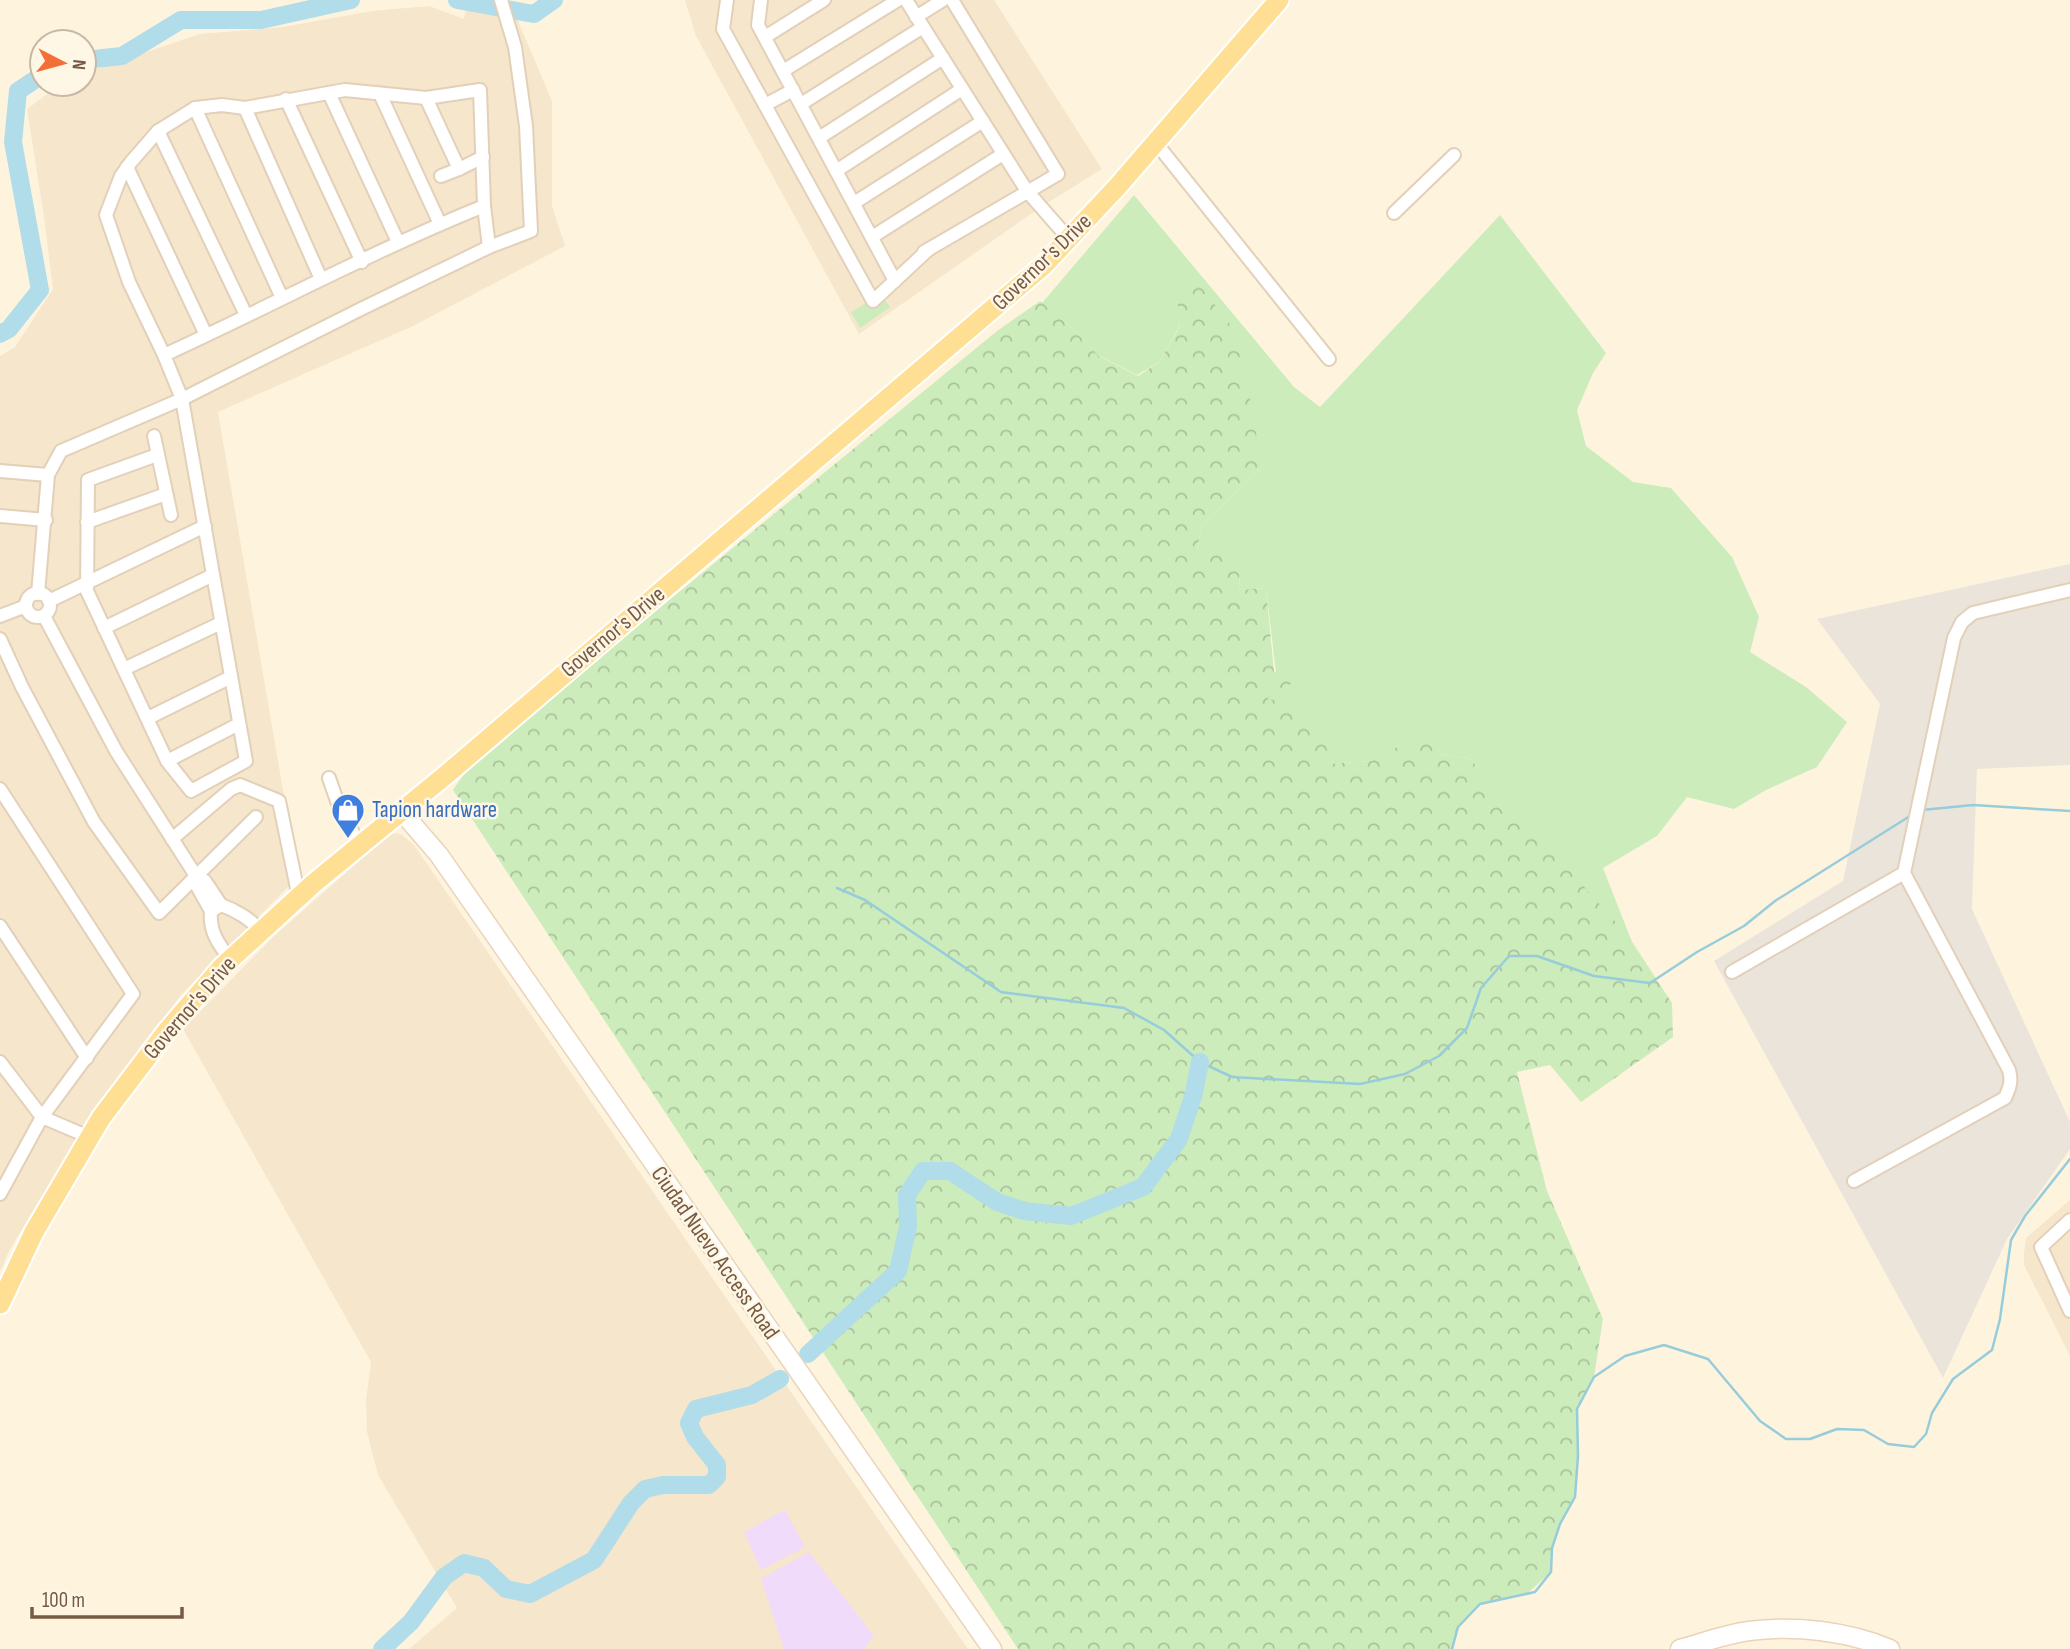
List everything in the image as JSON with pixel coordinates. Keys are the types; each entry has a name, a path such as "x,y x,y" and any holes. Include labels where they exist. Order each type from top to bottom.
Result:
{"main road":[{"name":"Governor's Drive","path":"0,1304 34,1232 89,1138 159,1041 231,960 299,898 1019,288 1069,239 1156,143 1279,0"}],"street":[{"path":"44,616 49,610 43,597 48,475 61,452 182,399 489,247 531,230 526,126 515,47 501,0"},
{"path":"727,0 723,29 873,301 893,276 929,249 1058,174 952,0"},
{"path":"761,0 758,25 893,276"},
{"path":"765,37 824,0"},
{"path":"783,71 898,0"},
{"path":"906,0 1027,191 1069,239"},
{"path":"801,104 920,22 943,0"},
{"path":"819,138 943,58"},
{"path":"836,171 962,89"},
{"path":"157,455 88,480 87,591 167,761 191,791 246,761 182,399 129,282 106,215 127,167 158,131 195,108 222,105 245,108 345,90 426,98 480,90 484,206 489,247"},
{"path":"765,105 793,90"},
{"path":"329,93 398,242"},
{"path":"380,94 440,224"},
{"path":"426,98 459,169"},
{"path":"286,99 362,262"},
{"path":"195,108 282,299"},
{"path":"245,108 321,279"},
{"path":"854,203 983,121"},
{"path":"158,131 246,315"},
{"path":"1156,143 1329,359"},
{"path":"872,237 1003,154"},
{"path":"1394,214 1454,155"},
{"path":"441,176 483,157"},
{"path":"127,167 206,335"},
{"path":"164,355 362,262 398,242 484,206"},
{"path":"154,436 172,515"},
{"path":"0,471 48,475"},
{"path":"87,522 166,494"},
{"path":"0,516 46,520"},
{"path":"44,616 32,616 26,606 28,598 43,597 87,583 205,526"},
{"path":"104,628 213,575"},
{"path":"1854,1181 2005,1098 2011,1080 2009,1070 1904,873 1954,638 1962,622 1973,612 2070,590"},
{"path":"0,616 26,606"},
{"path":"44,616 116,751 196,876 205,881 216,908 210,926 217,942 231,960"},
{"path":"124,668 221,623"},
{"path":"0,639 22,687 94,822 159,913 256,817"},
{"path":"148,718 231,677"},
{"path":"167,761 239,724"},
{"path":"330,778 337,800 360,847"},
{"path":"172,839 231,789 240,785 279,801 299,898"},
{"path":"0,789 133,994 42,1117 0,1194"},
{"name":"Ciudad Nuevo Access Road","path":"406,808 992,1649"},
{"path":"1732,972 1904,873"},
{"path":"216,908 246,916 262,931"},
{"path":"0,926 87,1058"},
{"path":"0,1062 42,1117 89,1138"},
{"path":"2070,1220 2041,1247 2070,1311"},
{"path":"1680,1649 1747,1631 1773,1630 1809,1630 1842,1635 1890,1649"}],"shaded area":[{"path":"468,0 509,0 552,101 552,206 565,246 413,326 218,412 298,877 180,996 88,1121 9,1251 0,1272 0,356 15,347 53,289 27,109 42,98 98,98 98,68 200,34 283,27 372,11 429,6 464,19"},
{"path":"685,0 994,0 1102,169 1041,207 859,334 696,36"},
{"path":"2070,564 2070,765 1977,769 1972,909 2070,1122 2070,1149 2007,1239 1943,1378 1714,961 1843,881 1880,704 1817,619"},
{"path":"391,833 401,834 414,845 968,1649 409,1649 457,1608 378,1475 367,1432 366,1400 371,1362 183,1029 272,938"},
{"path":"2070,1200 2070,1356 2024,1265 2024,1253 2026,1238"},
{"path":"785,1510 805,1547 761,1570 744,1532"},
{"path":"809,1552 874,1636 864,1649 784,1649 761,1579"}],"green space":[{"path":"1134,195 1294,387 1320,407 1500,215 1606,353 1593,373 1577,410 1586,446 1633,482 1671,488 1732,557 1759,617 1750,652 1806,687 1847,722 1817,767 1766,790 1734,809 1687,797 1657,836 1603,868 1632,942 1469,758 1441,755 1431,730 1371,761 1330,764 1266,699 1304,675 1276,673 1266,588 1240,590 1239,574 1197,551 1202,525 1262,467 1177,285 1180,325 1159,362 1137,375 1098,355 1042,303"},
{"path":"1176,285 1201,287 1239,336 1262,467 1202,525 1197,550 1230,558 1239,574 1240,590 1266,588 1274,672 1305,675 1267,699 1306,706 1324,736 1330,764 1371,761 1431,729 1441,755 1469,758 1629,937 1672,1003 1673,1037 1581,1102 1550,1065 1517,1072 1547,1191 1603,1319 1594,1377 1577,1409 1578,1455 1574,1499 1559,1526 1552,1547 1551,1572 1528,1593 1480,1604 1458,1627 1452,1649 1018,1649 453,790 473,761 997,331 1040,301 1099,356 1138,376 1159,362 1180,326"},
{"path":"884,299 890,307 860,328 851,312 868,302 872,309"}],"waterway":[{"path":"98,59 122,56 181,20 261,20 351,0"},
{"path":"457,0 534,14 554,0"},
{"path":"0,334 9,329 40,290 13,142 18,91 28,84"},
{"path":"1922,810 1973,805 2070,811"},
{"path":"837,888 865,900 1001,992 1124,1008 1164,1030 1200,1062 1232,1077 1360,1084 1405,1074 1439,1056 1467,1028 1481,988 1509,956 1537,956 1594,976 1650,983 1697,952 1744,926 1775,901 1910,816"},
{"path":"808,1354 898,1271 908,1227 907,1195 923,1171 950,1171 997,1202 1024,1211 1071,1216 1143,1187 1179,1139 1194,1093 1200,1062"},
{"path":"1452,1649 1458,1627 1480,1604 1535,1592 1551,1572 1552,1548 1560,1524 1575,1497 1577,1409 1594,1377 1625,1356 1664,1345 1708,1359 1760,1421 1786,1439 1810,1439 1837,1429 1864,1430 1888,1444 1914,1447 1926,1434 1932,1413 1953,1379 1992,1350 2000,1319 2011,1240 2025,1216 2070,1159"},
{"path":"382,1649 411,1622 444,1577 464,1563 484,1568 506,1589 530,1594 594,1560 631,1503 645,1489 663,1485 709,1485 717,1477 717,1465 695,1437 689,1423 696,1409 752,1395 780,1379"}],"place":[{"name":"Tapion hardware","path":"348,840"}]}
